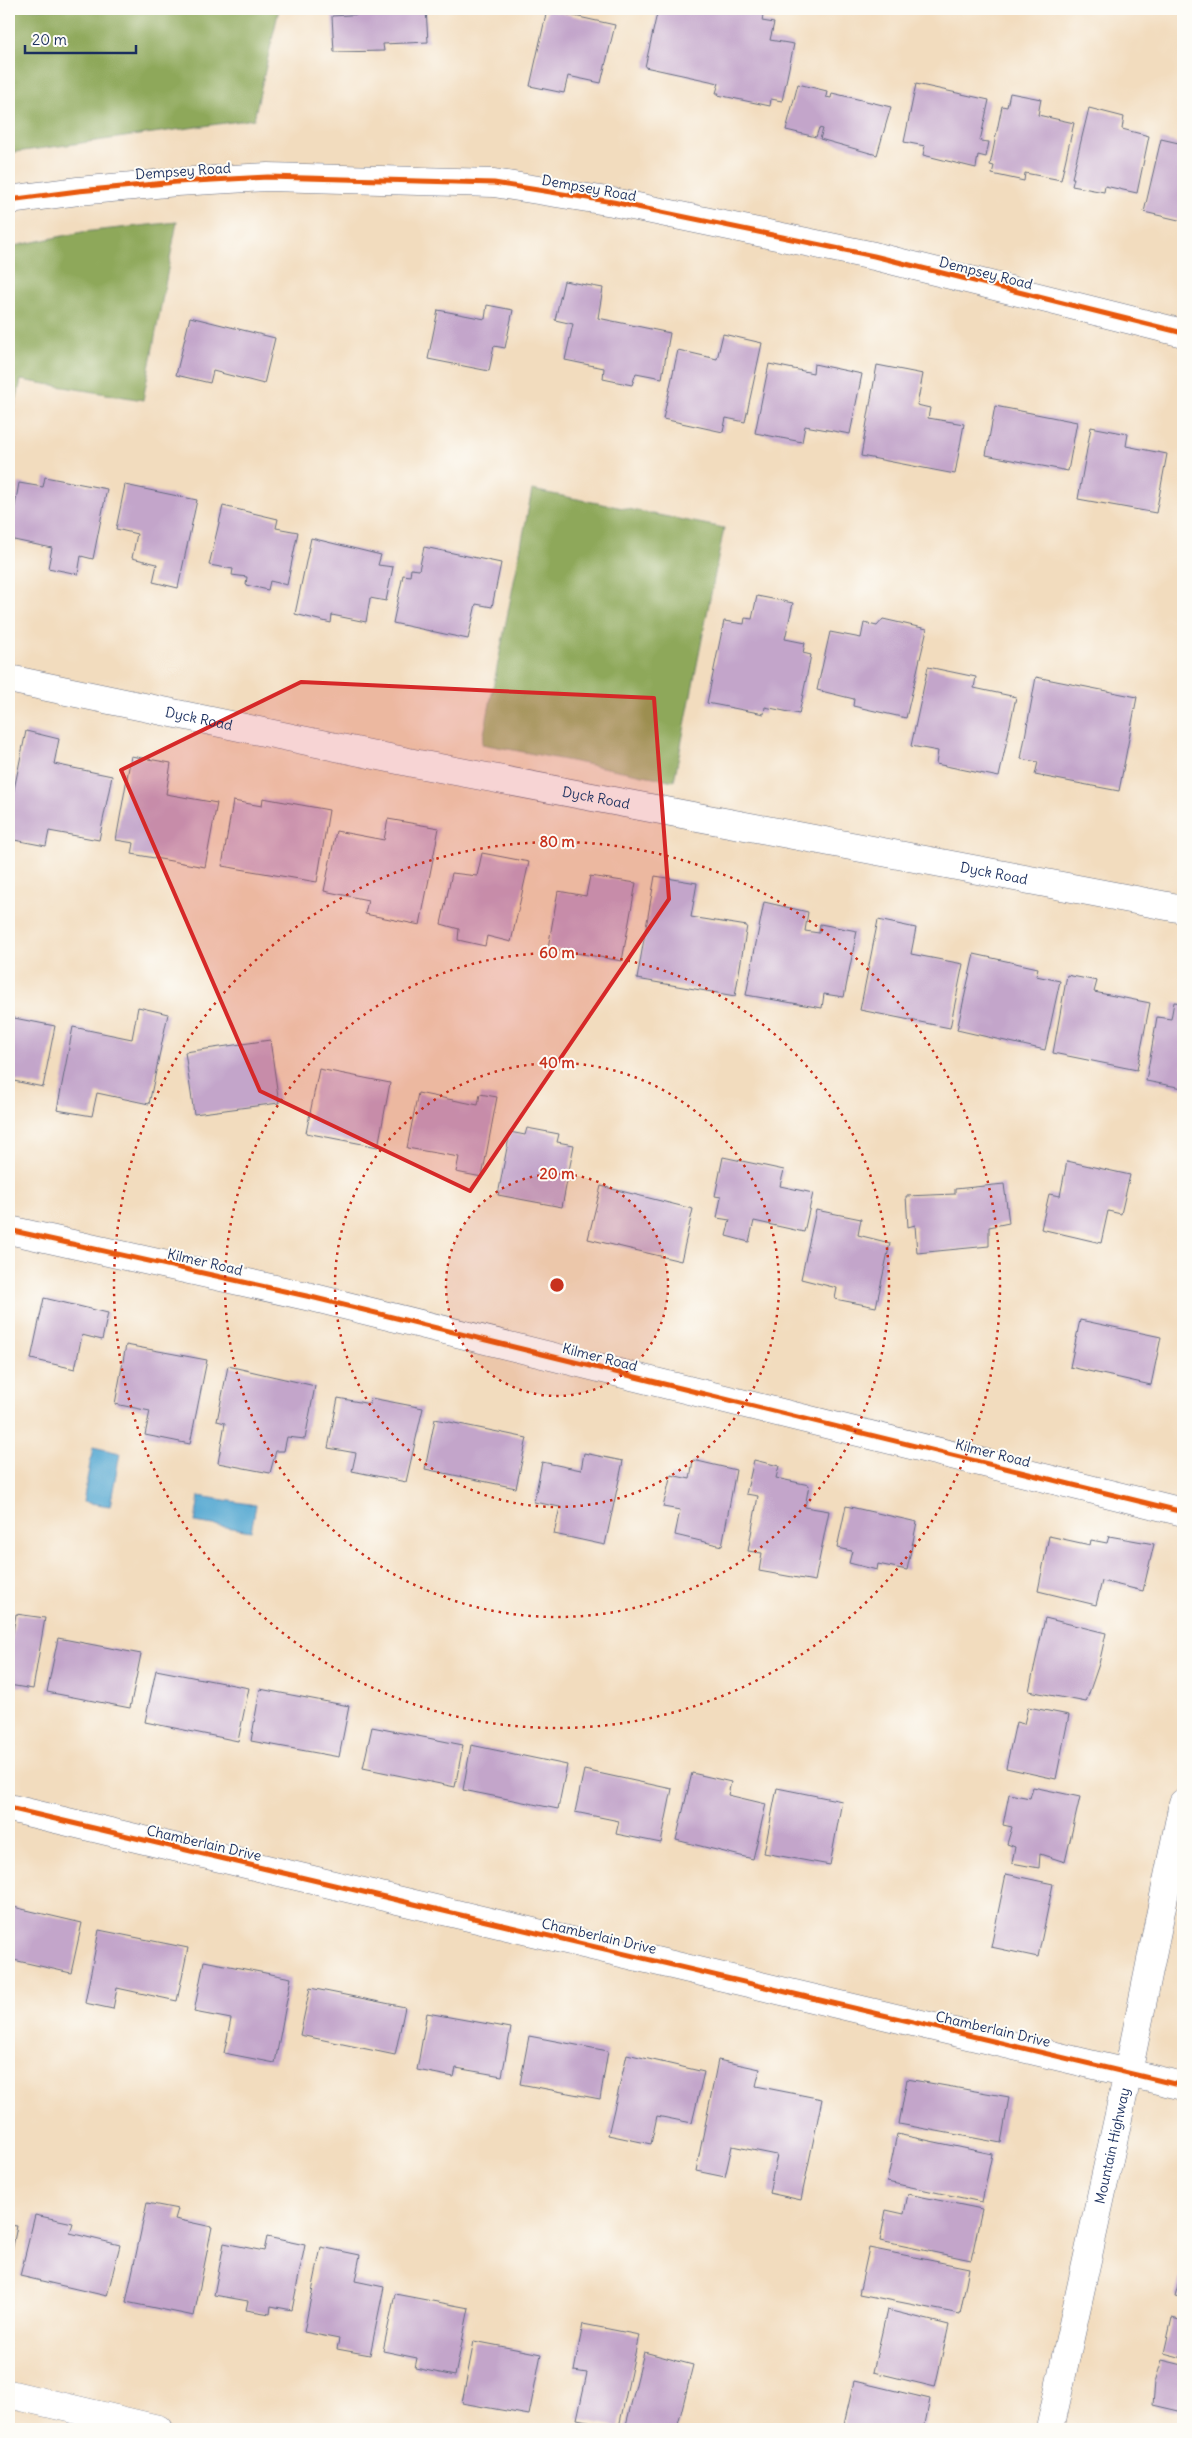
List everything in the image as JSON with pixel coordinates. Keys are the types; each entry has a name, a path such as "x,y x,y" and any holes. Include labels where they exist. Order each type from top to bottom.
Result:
{"street":[{"name":"Dempsey Road","path":"9,200 78,191 177,182 268,177 494,183 613,202 874,256 1183,333"},
{"name":"Dyck Road","path":"9,679 413,763 1183,909"},
{"name":"Kilmer Road","path":"9,1230 311,1297 1183,1512"},
{"name":"Mountain Highway","path":"1050,2429 1128,2073 1183,1803"},
{"name":"Chamberlain Drive","path":"9,1808 1183,2086"},
{"path":"9,2394 158,2429"}],"highlighted area":[{"path":"301,682 654,698 669,899 470,1191 260,1091 121,770"}],"green space":[{"path":"9,9 279,9 254,119 9,153"},
{"path":"177,222 143,400 21,380 9,432 9,247 82,232"},
{"path":"532,490 724,528 674,781 482,744"}],"water":[{"path":"93,1447 120,1453 110,1506 83,1502"},
{"path":"199,1496 256,1505 251,1531 195,1522"}],"building":[{"path":"364,9 426,9 428,42 383,44 384,51 334,52 332,16 365,14"},
{"path":"658,9 725,9 724,11 734,13 734,9 764,9 762,21 774,23 770,40 794,44 782,101 771,99 770,106 718,95 719,93 716,93 719,83 645,67"},
{"path":"547,10 615,25 601,83 568,76 564,93 530,86"},
{"path":"798,84 827,91 826,97 831,98 832,93 891,107 877,155 820,139 823,129 819,128 816,137 786,130"},
{"path":"916,84 989,100 980,141 989,142 986,157 978,155 976,168 923,155 925,146 904,142"},
{"path":"1010,93 1041,99 1038,115 1074,123 1061,180 1025,173 1024,181 992,174 994,166 990,165 1002,106 1007,107"},
{"path":"1089,108 1124,117 1122,129 1149,136 1137,193 1105,186 1104,192 1072,186 1074,178 1072,178"},
{"path":"1161,139 1183,144 1183,221 1144,212"},
{"path":"564,281 603,288 598,318 670,333 662,378 636,373 632,385 603,379 604,368 565,360 573,324 555,320"},
{"path":"487,305 513,310 505,348 494,346 489,371 428,359 438,310 485,319"},
{"path":"190,317 275,338 264,384 213,371 210,383 176,375"},
{"path":"723,334 762,343 745,422 726,418 723,432 663,419 678,350 717,359"},
{"path":"769,364 813,373 814,364 862,374 850,434 805,426 802,442 755,433"},
{"path":"877,365 923,374 917,405 930,408 928,418 964,424 955,474 861,456"},
{"path":"995,406 1077,422 1068,471 986,455"},
{"path":"1091,427 1128,434 1126,446 1167,454 1156,513 1078,499"},
{"path":"45,477 107,489 93,559 81,556 78,574 48,568 52,548 9,539 19,483 43,487"},
{"path":"125,485 197,500 178,588 153,582 157,564 132,558 137,534 116,529"},
{"path":"223,506 278,519 276,528 298,532 287,585 270,581 268,590 246,585 247,577 232,575 233,569 209,565"},
{"path":"311,538 381,555 378,565 393,567 386,601 370,598 366,622 332,615 331,623 295,614"},
{"path":"424,547 501,563 492,607 476,604 468,639 393,623 403,575 410,576 411,569 419,570"},
{"path":"757,596 793,603 785,639 805,643 803,653 811,655 799,714 765,707 764,714 707,703 724,621 744,624 745,618 752,619"},
{"path":"883,619 927,629 906,718 853,706 854,699 817,690 830,632 861,638 864,623 877,626"},
{"path":"928,667 976,677 974,688 1016,697 999,777 936,764 938,751 911,746"},
{"path":"1036,677 1137,697 1119,791 1035,775 1038,762 1021,759"},
{"path":"26,731 59,739 54,764 112,776 99,840 49,831 46,846 9,839 9,814"},
{"path":"131,756 171,763 166,794 217,803 205,867 132,854 134,843 116,840"},
{"path":"263,798 329,810 317,882 222,866 233,801 262,806"},
{"path":"388,819 439,828 420,925 365,914 368,900 324,891 336,831 384,840"},
{"path":"482,853 529,862 511,942 487,936 485,946 458,940 459,929 441,924 452,873 477,876"},
{"path":"590,876 636,883 622,961 548,948 558,891 586,896"},
{"path":"655,876 697,883 691,917 747,926 735,996 637,979"},
{"path":"764,902 808,912 805,931 819,933 820,924 857,931 844,997 824,994 822,1008 746,995"},
{"path":"878,920 916,928 911,954 963,964 950,1028 860,1010"},
{"path":"974,954 1038,968 1036,976 1060,981 1045,1050 957,1030"},
{"path":"1067,975 1097,981 1094,992 1150,1003 1137,1070 1053,1053"},
{"path":"1174,1002 1183,1003 1183,1088 1146,1081 1157,1017 1171,1019"},
{"path":"138,1007 168,1014 149,1104 97,1093 92,1116 57,1110 73,1027 132,1039"},
{"path":"9,1017 55,1026 43,1087 9,1080"},
{"path":"270,1040 279,1103 194,1114 185,1052"},
{"path":"319,1069 390,1083 378,1147 306,1133"},
{"path":"418,1093 478,1105 480,1094 497,1097 482,1177 456,1172 459,1157 407,1148"},
{"path":"527,1128 559,1134 557,1142 574,1145 562,1207 498,1195 510,1132 525,1135"},
{"path":"723,1157 784,1170 780,1186 813,1193 804,1232 754,1221 749,1242 726,1236 730,1220 717,1218 721,1197 715,1196"},
{"path":"1067,1161 1130,1175 1121,1214 1108,1211 1101,1243 1041,1229 1049,1194 1060,1196"},
{"path":"1004,1184 1009,1223 989,1227 989,1246 917,1253 915,1225 908,1227 906,1196 955,1194 955,1189"},
{"path":"601,1186 693,1209 681,1261 588,1239"},
{"path":"816,1210 861,1219 858,1235 890,1243 876,1307 835,1299 837,1288 801,1279"},
{"path":"44,1298 108,1313 102,1340 82,1335 75,1369 31,1359"},
{"path":"1080,1320 1161,1337 1151,1385 1070,1367"},
{"path":"126,1345 207,1360 190,1444 145,1435 150,1411 115,1404"},
{"path":"228,1366 315,1386 305,1439 287,1437 284,1451 276,1451 270,1473 218,1463 225,1423 217,1421"},
{"path":"338,1398 370,1404 371,1398 423,1408 406,1482 352,1471 356,1453 328,1448"},
{"path":"435,1419 527,1438 516,1488 425,1469"},
{"path":"584,1453 623,1461 605,1545 554,1534 560,1507 534,1502 542,1462 581,1470"},
{"path":"693,1460 736,1470 722,1546 675,1535 680,1510 663,1507 671,1475 690,1479"},
{"path":"754,1460 779,1466 776,1478 809,1485 805,1507 829,1511 815,1581 759,1571 762,1553 748,1551 758,1496 746,1494"},
{"path":"846,1506 917,1522 907,1570 878,1564 877,1570 849,1563 852,1551 837,1548"},
{"path":"1049,1536 1090,1545 1091,1540 1107,1543 1109,1536 1154,1544 1143,1591 1102,1581 1096,1605 1038,1591"},
{"path":"16,1614 45,1618 33,1689 9,1685 9,1637 12,1638"},
{"path":"1045,1618 1106,1633 1099,1664 1086,1702 1029,1691"},
{"path":"58,1638 141,1654 130,1708 47,1692"},
{"path":"156,1670 249,1688 238,1741 145,1722"},
{"path":"260,1689 349,1706 339,1757 251,1741"},
{"path":"1028,1707 1069,1715 1056,1779 1006,1768 1016,1722 1024,1724"},
{"path":"372,1727 463,1745 455,1787 363,1768"},
{"path":"471,1745 567,1765 558,1809 463,1790"},
{"path":"584,1770 672,1789 661,1843 616,1834 619,1821 575,1812"},
{"path":"692,1773 731,1782 728,1795 766,1804 753,1859 676,1840"},
{"path":"1033,1787 1080,1797 1065,1862 1040,1854 1039,1868 1012,1863 1015,1847 1007,1844 1012,1827 1003,1825 1009,1794 1030,1798"},
{"path":"777,1788 842,1801 830,1865 764,1853"},
{"path":"1006,1874 1053,1884 1038,1957 991,1947"},
{"path":"9,1906 82,1923 71,1973 9,1959"},
{"path":"99,1930 188,1948 177,2001 117,1988 113,2009 85,2003"},
{"path":"204,1961 291,1978 275,2063 224,2053 231,2019 194,2012"},
{"path":"310,1988 405,2007 395,2055 300,2035"},
{"path":"427,2013 511,2028 502,2076 456,2068 454,2077 417,2070"},
{"path":"529,2036 608,2051 600,2099 520,2084"},
{"path":"627,2054 704,2072 692,2123 657,2116 651,2144 608,2135"},
{"path":"718,2060 760,2069 756,2086 822,2099 801,2200 769,2193 777,2155 732,2146 725,2177 696,2171"},
{"path":"907,2079 1009,2097 1001,2143 899,2124"},
{"path":"897,2134 992,2154 982,2202 887,2182"},
{"path":"908,2194 982,2209 971,2260 880,2241 886,2210 904,2214"},
{"path":"147,2203 178,2209 175,2219 212,2227 194,2316 126,2302"},
{"path":"35,2215 73,2223 70,2233 120,2245 107,2296 20,2276"},
{"path":"9,2225 17,2226 10,2262 9,2262"},
{"path":"267,2237 305,2245 292,2310 271,2306 270,2314 246,2310 248,2301 214,2295 224,2243 264,2251"},
{"path":"321,2247 360,2255 355,2281 384,2287 370,2355 337,2349 339,2339 304,2332"},
{"path":"869,2248 969,2268 960,2314 859,2294"},
{"path":"1183,2266 1183,2298 1175,2296"},
{"path":"395,2294 469,2308 455,2376 415,2368 417,2358 383,2351"},
{"path":"887,2310 949,2325 935,2387 873,2372"},
{"path":"1172,2318 1183,2321 1183,2358 1164,2353"},
{"path":"583,2324 639,2335 619,2427 577,2419 587,2373 574,2371"},
{"path":"474,2341 541,2354 529,2415 462,2403"},
{"path":"644,2352 693,2365 677,2429 625,2429"},
{"path":"1162,2360 1183,2365 1183,2412 1153,2405 1155,2382"},
{"path":"854,2381 930,2399 924,2429 843,2429"}],"cycle path":[{"path":"9,200 78,191 177,182 268,177 494,183 613,202 874,256 1183,333"},
{"path":"9,1230 311,1297 1183,1512"},
{"path":"9,1808 1183,2086"}]}
